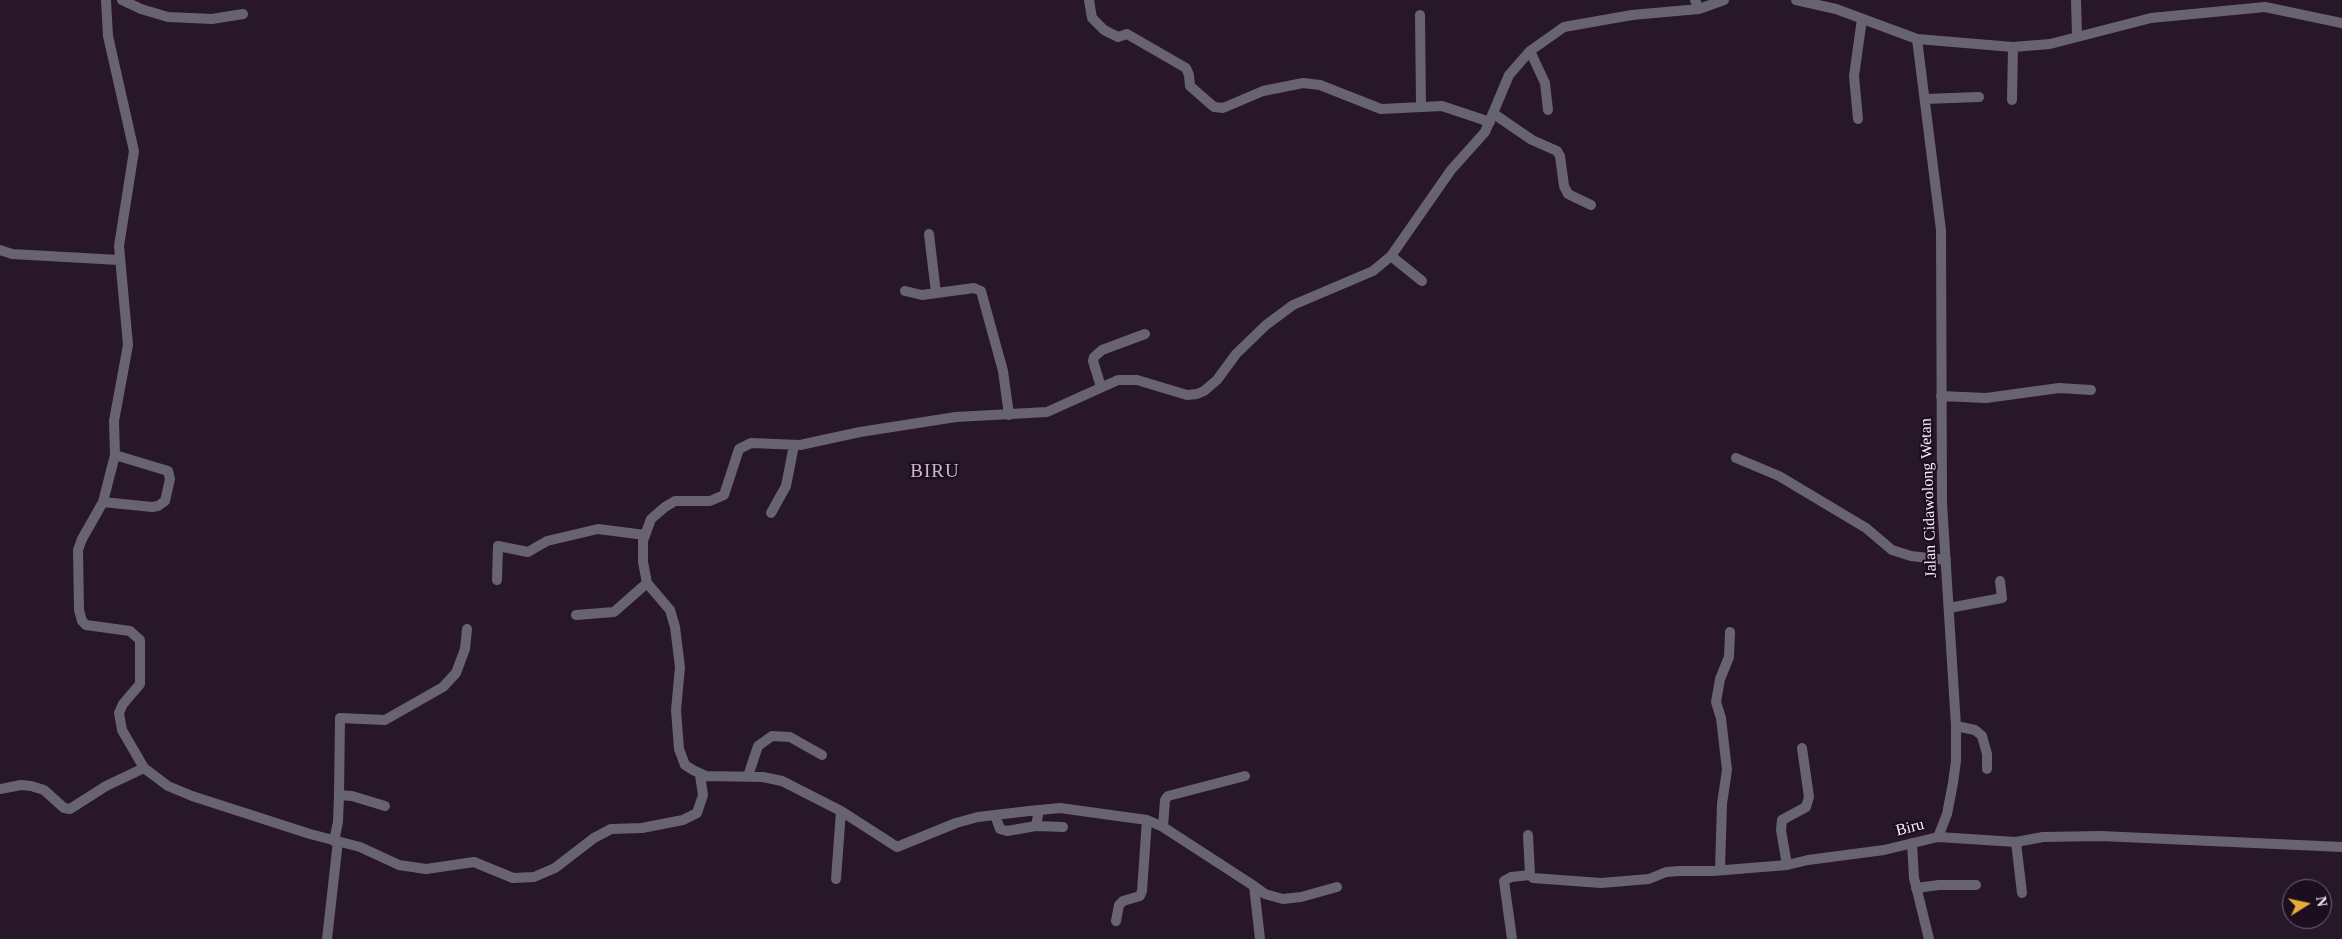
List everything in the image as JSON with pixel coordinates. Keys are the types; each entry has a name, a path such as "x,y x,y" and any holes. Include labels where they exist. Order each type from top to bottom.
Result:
{"street":[{"path":"106,0 109,44 134,150 119,260 128,345 114,421 115,455 103,502 82,539 78,550 79,610 82,621 86,625 130,631 140,640 140,684 123,704 119,713 122,730 144,768 168,786 192,796 360,847 399,865 426,869 474,862 513,878 534,878 555,868 594,838 611,829 642,828 683,820 697,813 703,795 700,775"},
{"path":"122,0 141,9 168,17 212,19 243,14"},
{"path":"1089,0 1092,18 1104,30 1118,37 1128,34 1186,68 1190,86 1214,108 1223,108 1263,91 1302,83 1320,85 1381,109 1442,106 1492,118 1532,140 1557,151 1560,156 1564,186 1568,194 1590,205"},
{"path":"1337,887 1301,897 1283,899 1270,896 1163,827 1147,820 1060,808 995,815 956,823 897,847 841,812 782,781 763,777 700,775 685,764 680,749 676,710 680,667 675,626 670,610 647,583 643,562 645,535 651,519 675,501 710,501 724,495 739,449 750,443 794,445 869,430 946,418 1054,410 1118,380 1137,380 1186,395 1197,394 1217,380 1236,354 1266,325 1283,312 1320,292 1373,271 1391,256 1451,170 1485,132 1510,75 1530,51 1564,27 1724,0"},
{"path":"1796,0 1836,8 1917,38 2013,47 2050,44 2151,18 2265,7 2342,23"},
{"path":"2076,0 2077,36"},
{"path":"1420,14 1421,107"},
{"path":"1858,120 1854,76 1862,19"},
{"path":"1917,38 1925,99 1979,97"},
{"path":"2012,100 2013,47"},
{"path":"1530,51 1546,83 1548,110"},
{"name":"Jalan Cidawolong Wetan","path":"1925,99 1941,230 1942,503 1956,726 1956,761 1953,783 1947,814 1938,837"},
{"path":"929,234 936,293"},
{"path":"0,250 12,254 119,260"},
{"path":"1391,256 1422,280"},
{"path":"905,291 922,295 974,288 984,294 1003,371 1010,414"},
{"path":"1101,388 1093,361 1094,357 1102,350 1145,334"},
{"path":"1941,396 1986,398 2059,388 2091,390"},
{"path":"771,513 786,486 794,445"},
{"path":"103,502 152,507 165,502 170,479 168,471 115,455"},
{"path":"1736,458 1779,476 1866,528 1892,550 1911,556 1946,560"},
{"path":"497,580 497,548 501,545 528,552 553,539 598,530 645,535"},
{"path":"1949,608 2002,598 2000,581"},
{"path":"576,615 614,612 647,583"},
{"path":"327,939 339,795 340,718 385,720 431,696 443,687 456,673 466,649 467,629"},
{"path":"1720,869 1722,804 1727,770 1721,718 1716,702 1720,679 1729,656 1730,632"},
{"path":"1956,726 1975,730 1982,736 1987,769"},
{"path":"748,776 758,746 772,736 790,737 822,755"},
{"path":"1787,865 1780,830 1782,820 1806,807 1809,797 1802,748"},
{"path":"0,788 21,785 31,786 44,790 64,808 70,809 106,786 144,768"},
{"path":"1163,827 1165,800 1168,796 1245,776"},
{"path":"339,795 352,796 385,806"},
{"path":"1036,826 1039,810"},
{"path":"836,879 841,812"},
{"path":"995,815 1003,831 1036,826 1063,827"},
{"path":"1116,921 1119,905 1123,901 1140,896 1142,891 1147,820"},
{"path":"1512,939 1504,881 1530,875 1528,835"},
{"name":"Biru","path":"1530,875 1536,879 1601,883 1648,879 1672,871 1787,865 1808,860 1884,850 1938,837 2016,842 2043,837 2101,836 2342,847"},
{"path":"2016,842 2022,893"},
{"path":"1912,843 1910,854 1916,888 1929,939"},
{"path":"1916,888 1940,884 1976,885"},
{"path":"1254,886 1260,939"}],"district":[{"name":"BIRU","path":"935,472"}]}
